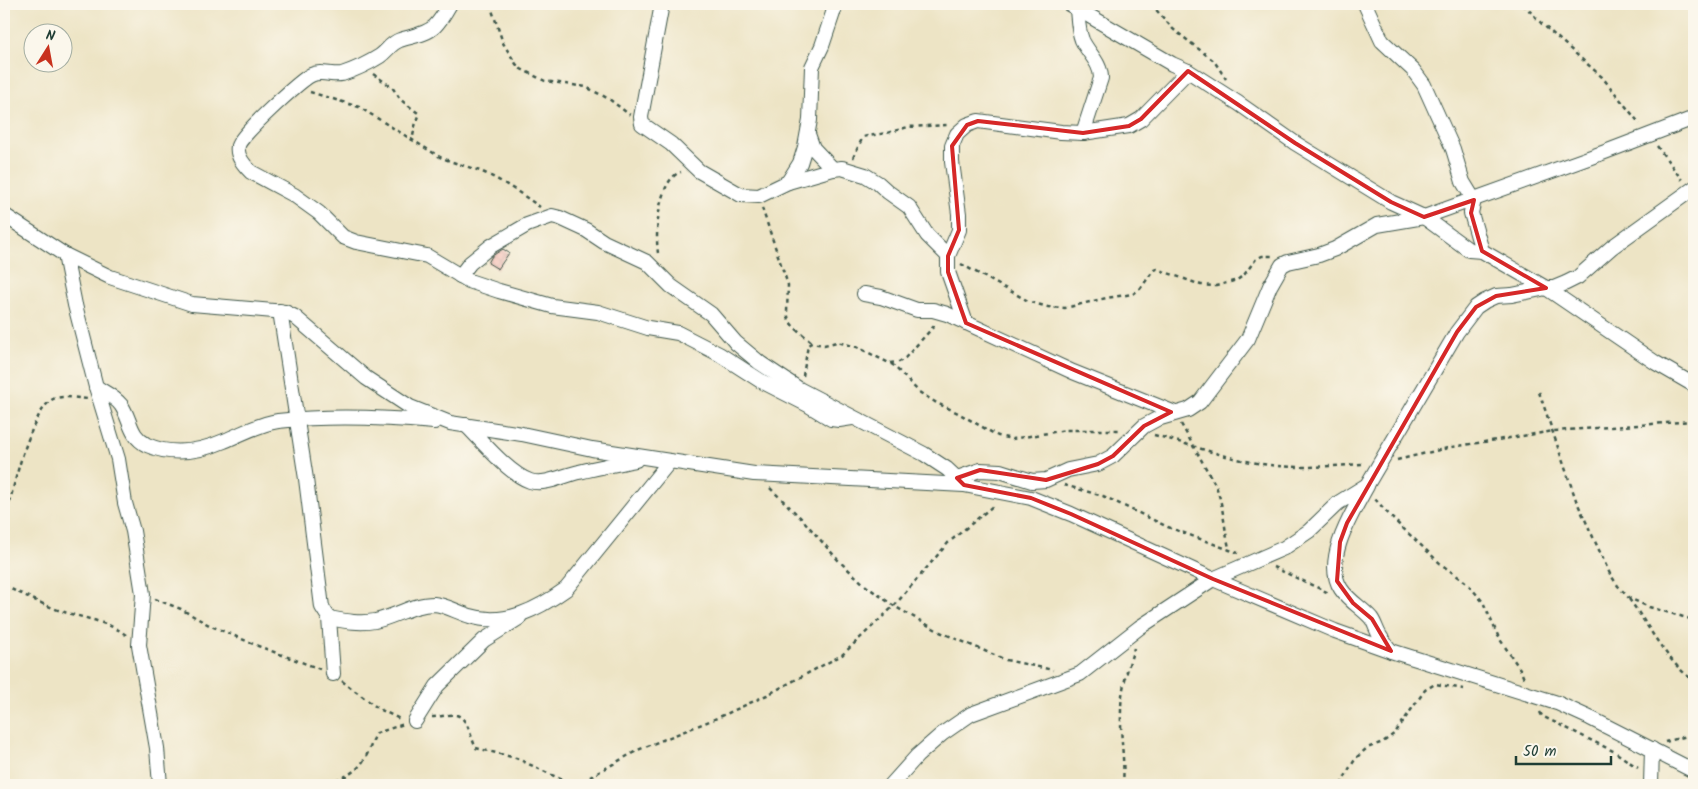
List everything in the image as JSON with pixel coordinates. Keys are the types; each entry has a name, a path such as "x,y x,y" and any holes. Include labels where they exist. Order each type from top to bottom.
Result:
{"street":[{"path":"450,4 436,26 428,31 398,40 381,55 340,74 314,74 298,86 262,117 240,140 237,147 240,158 246,167 251,172 294,195 320,213 343,237 356,242 427,256 468,281 499,291 552,306 598,312 648,328 678,333 719,354 761,381 831,419 852,418"},
{"path":"662,4 641,117 642,124 671,144 694,168 741,195 755,196 768,193 788,182 838,168"},
{"path":"788,182 800,163 808,134 812,67 822,46 836,4"},
{"path":"1365,4 1382,41 1413,70 1424,85 1453,149 1463,182 1474,200 1471,213 1482,251"},
{"path":"1073,6 1172,64 1188,70 1295,143 1391,202 1424,217 1468,250 1482,251 1546,288 1656,364 1694,385"},
{"path":"1073,6 1083,42 1101,71 1101,78 1083,133"},
{"path":"966,323 948,272 948,256 959,230 959,214 952,162 952,146 958,134 967,125 978,121 1061,132 1083,133 1129,126 1141,119 1188,70"},
{"path":"960,481 980,470 1000,471 1032,480 1046,480 1068,470 1098,464 1113,456 1144,426 1157,419 1188,410 1200,402 1248,339 1282,265 1335,249 1377,226 1424,217 1474,200 1694,118"},
{"path":"808,134 813,148 838,168 865,175 909,207 927,235 948,256"},
{"path":"1391,651 1380,636 1372,619 1353,603 1336,581 1335,571 1340,542 1347,523 1367,485 1457,332 1476,307 1496,296 1554,288 1578,277 1612,247 1692,190"},
{"path":"4,215 65,255 110,277 192,304 218,308 280,311 295,317 366,378 410,407 450,423"},
{"path":"460,276 470,263 491,246 527,225 552,216 560,218 586,230 604,242 638,256 647,262 671,286 711,314 736,343 760,363 800,389 852,418 924,454 960,481"},
{"path":"65,255 75,305 98,393 118,459 125,503 133,531 143,594 139,645 157,748 160,785"},
{"path":"864,294 882,297 917,310 933,310 947,314 1074,372 1175,413"},
{"path":"280,311 297,420 322,607 329,618 333,674"},
{"path":"98,393 121,405 134,436 138,440 166,451 195,450 224,442 263,424 339,416 378,417 466,425 522,434 592,449 754,474 960,481 1031,498 1072,514 1213,579 1335,631 1391,651 1557,703 1694,771"},
{"path":"466,425 513,470 532,482 547,481 578,472 647,457"},
{"path":"414,721 437,686 484,640 527,613 546,604 566,589 670,461"},
{"path":"891,785 942,734 971,714 1080,674 1140,627 1213,579 1284,548 1309,531 1338,503 1367,485"},
{"path":"329,618 351,622 375,621 396,613 433,604 472,617 498,619 527,613"},
{"path":"1651,782 1652,749"}],"path":[{"path":"490,4 502,43 521,69 545,81 576,85 592,90 610,99 642,124"},
{"path":"1151,4 1173,29 1214,61 1227,80"},
{"path":"1523,4 1541,23 1602,77 1692,190"},
{"path":"368,62 367,67 373,74 392,87 401,100 418,113 419,116 412,141"},
{"path":"298,86 311,93 359,107 412,141 451,162 479,170 495,178 552,216"},
{"path":"838,168 853,158 864,138 868,136 928,125 967,125"},
{"path":"658,254 657,226 662,198 666,188 677,173 694,168"},
{"path":"755,196 764,211 788,285 787,312 789,321 794,327 813,343 824,345 832,342 847,344 888,363 896,368 919,392 998,436 1012,439 1066,430 1139,431 1259,464 1323,467 1379,464 1452,447 1554,431 1694,421"},
{"path":"948,256 1030,302 1056,309 1134,294 1154,270 1157,269 1201,286 1216,286 1237,280 1244,275 1256,259 1262,256 1299,259"},
{"path":"888,363 899,362 905,358 934,325 947,314"},
{"path":"800,389 808,346 813,343"},
{"path":"1539,392 1554,431 1576,500 1610,574 1629,598 1670,660 1681,672 1694,681"},
{"path":"4,534 22,454 48,403 56,398 98,393"},
{"path":"1175,413 1216,486 1220,497 1225,534 1230,551"},
{"path":"754,474 778,494 838,560 866,586 894,606 940,632 1006,660 1055,670"},
{"path":"1046,480 1103,496 1168,527 1230,551 1258,559 1353,603"},
{"path":"1367,485 1393,519 1442,565 1467,583 1483,602 1499,638 1522,674 1528,695 1542,716 1615,752 1651,782"},
{"path":"312,785 339,780 349,775 364,760 377,733 424,718 457,715 465,722 476,748 516,758 574,785 638,750 724,715 767,695 842,655 894,606 948,543 1007,493"},
{"path":"4,586 41,604 120,630 139,645"},
{"path":"143,594 181,609 208,625 333,674 380,709 405,721 414,721"},
{"path":"1629,598 1649,607 1694,620"},
{"path":"1124,785 1125,763 1120,709 1124,682 1140,627"},
{"path":"1341,785 1348,769 1356,758 1367,748 1383,742 1395,733 1425,690 1435,684 1471,689"},
{"path":"1652,749 1678,737 1694,734"}],"highlighted area":[{"path":"1188,71 1295,143 1391,202 1424,217 1474,200 1471,213 1482,251 1546,288 1496,296 1476,307 1457,332 1347,523 1340,542 1337,581 1353,603 1372,619 1391,651 1213,579 1071,514 1031,498 964,485 957,478 980,470 1046,480 1098,464 1113,456 1144,426 1171,412 966,323 948,272 948,256 959,230 952,146 967,125 978,121 1083,133 1129,126 1141,119"}],"building":[{"path":"503,249 509,253 498,269 488,263 492,256"}]}
